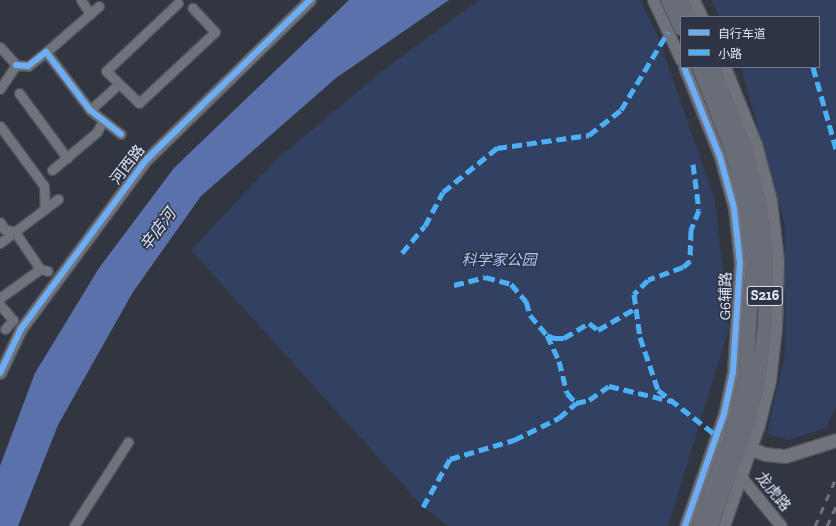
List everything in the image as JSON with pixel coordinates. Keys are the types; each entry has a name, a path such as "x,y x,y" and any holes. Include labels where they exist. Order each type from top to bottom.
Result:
{"main road":[{"path":"668,0 680,26"},
{"path":"681,0 689,16"},
{"name":"G6辅路","path":"699,68 732,153 746,205 753,262 746,375 734,442 711,526"},
{"name":"G6辅路","path":"699,526 758,379 765,327 766,260 759,202 745,147 712,68"},
{"path":"734,442 785,456 836,440"}],"street":[{"path":"81,0 90,14"},
{"name":"河西路","path":"0,373 21,329 147,160 310,0"},
{"path":"653,0 680,58"},
{"path":"694,0 702,16"},
{"path":"178,2 106,71 139,103 215,32 193,8"},
{"path":"0,47 16,65 28,66 99,6"},
{"path":"46,52 90,110 121,134"},
{"path":"0,89 16,65"},
{"name":"G6辅路","path":"684,68 720,157 734,208 740,263 733,372 734,442 741,477 724,526"},
{"name":"G6辅路","path":"685,526 770,381 776,328 778,260 771,200 756,144 725,68"},
{"path":"90,110 119,84"},
{"path":"19,93 67,158"},
{"path":"52,170 98,132 104,120"},
{"path":"0,126 44,186 45,209"},
{"path":"0,243 58,199"},
{"path":"0,222 4,229 15,232 44,270 0,298"},
{"path":"0,304 13,320 5,329"},
{"path":"74,526 128,442"},
{"name":"龙虎路","path":"741,477 781,526"}],"green space":[{"name":"科学家公园","path":"479,0 640,0 657,34 715,200 729,328 668,526 449,526 423,507 191,250 278,158 386,68"},
{"path":"711,0 836,0 836,406 826,428 788,440 767,434 785,354 785,226 741,68 820,68 820,16 719,16"}],"water":[{"name":"辛店河","path":"349,0 449,0 336,78 201,196 133,292 58,425 18,526 0,526 0,466 35,373 99,268 174,168"}],"railway":[{"path":"815,526 836,478"},
{"path":"827,526 836,507"}],"marked path":[{"path":"402,253 425,226 443,192 497,148 589,135 621,110 668,32"},
{"path":"813,68 836,149"},
{"path":"693,164 699,210 691,230 690,261 683,267 648,280 634,294 640,337 658,390 717,436"},
{"path":"454,285 485,277 511,284 526,301 530,315 547,335 554,338 564,338 589,323 598,330 636,308"},
{"path":"547,335 559,361 567,393 576,403 589,400 609,386 672,401"},
{"path":"423,507 450,459 514,440 559,418 576,403"}],"cycle path":[{"path":"0,373 21,329 147,159 310,0"},
{"path":"16,65 28,66 46,52 90,110 121,134"},
{"path":"684,68 720,157 734,208 740,263 733,372 724,414 685,526"}]}
